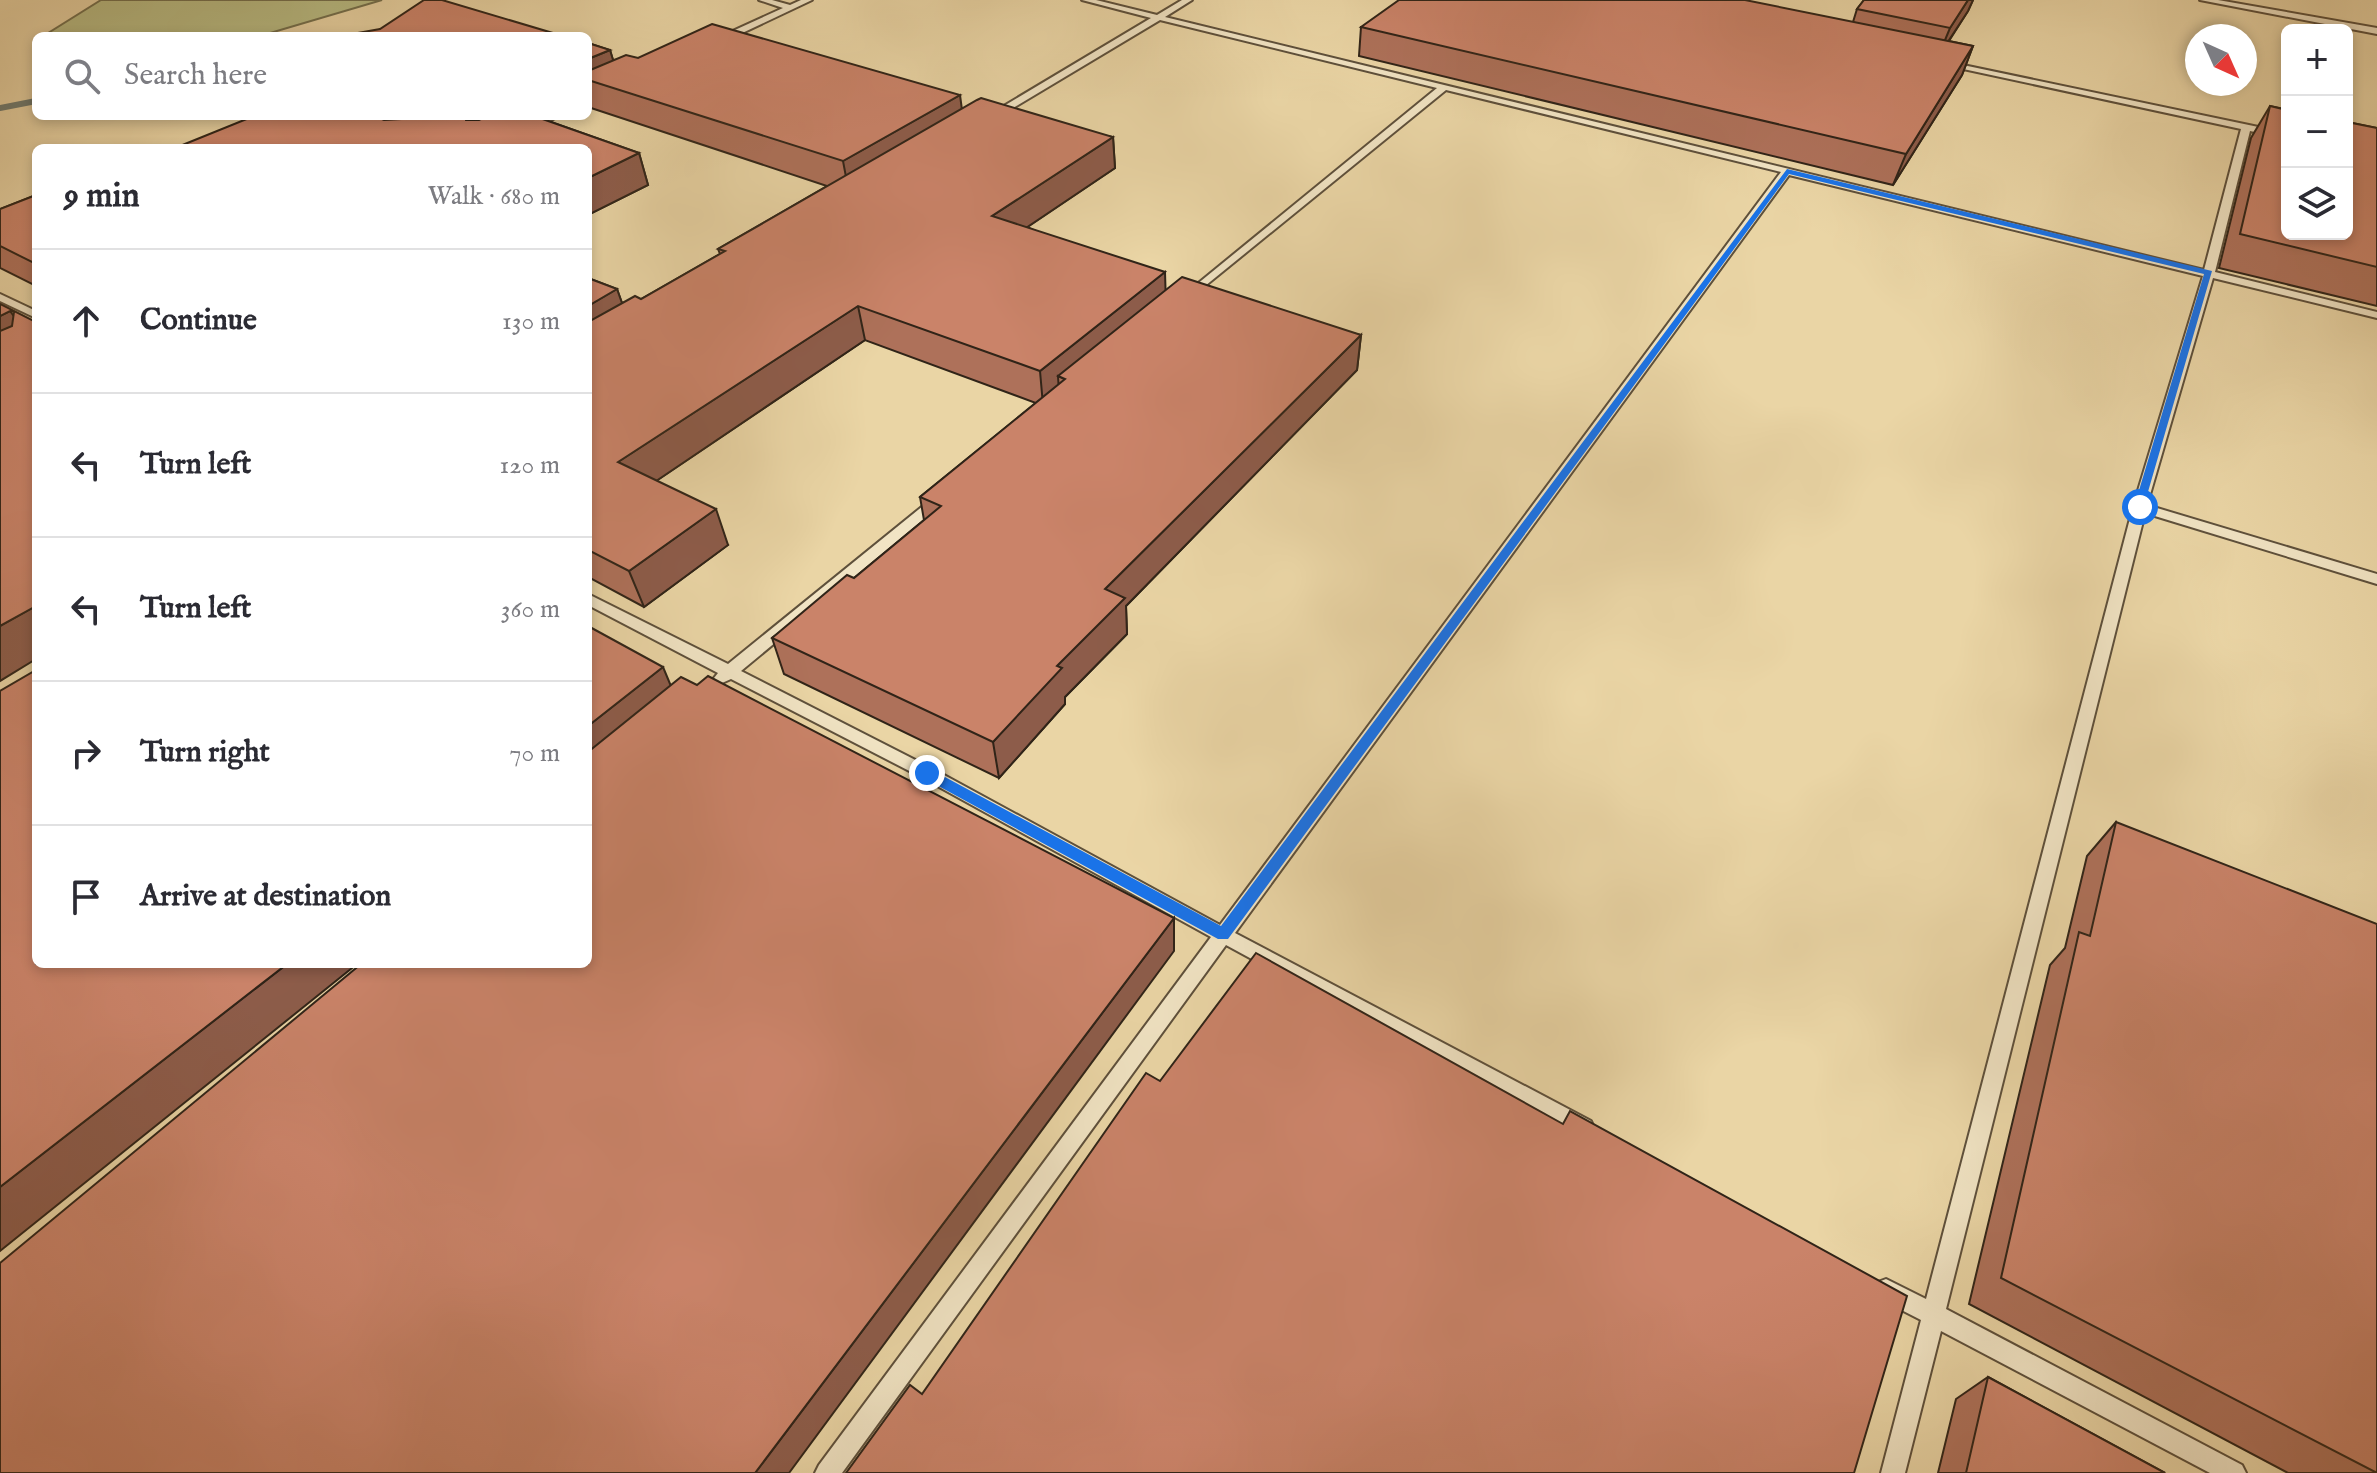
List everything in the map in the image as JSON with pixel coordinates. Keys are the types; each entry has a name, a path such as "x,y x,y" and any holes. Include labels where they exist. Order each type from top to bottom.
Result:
{"lane":[{"path":"763,0 791,8"},
{"path":"704,47 808,0"},
{"path":"1086,0 2377,315"},
{"path":"982,122 1188,0"},
{"path":"2204,0 2377,31"},
{"path":"1933,62 2281,135"},
{"path":"1184,301 1442,89"},
{"path":"512,135 545,120"},
{"path":"1893,1473 2140,507 2209,273 2246,127"},
{"path":"827,1473 1787,171"},
{"path":"0,297 32,313"},
{"path":"722,678 950,492"},
{"path":"2140,507 2377,579"},
{"path":"592,601 722,678 927,773 1599,1136"},
{"path":"1864,1278 2234,1473"}],"green space":[{"path":"101,0 382,0 274,32 50,32"}],"building":[{"path":"424,0 442,0 550,32 363,32 380,29"},
{"path":"1399,0 1745,0 1973,46 1906,154 1361,27"},
{"path":"1864,0 1968,0 1950,28 1857,9"},
{"path":"712,24 960,95 843,161 592,81 592,69 626,55 638,58"},
{"path":"592,44 610,50 592,57"},
{"path":"981,98 1113,137 992,216 1165,272 1040,371 858,306 618,462 716,509 629,571 592,552 592,320 635,296 641,299 725,251 718,249"},
{"path":"2270,106 2281,109 2281,240 2353,240 2353,123 2377,128 2377,267 2240,234"},
{"path":"244,120 545,120 639,153 592,176 592,144 185,144"},
{"path":"32,197 32,262 0,246 0,209"},
{"path":"1182,277 1361,335 1105,589 1125,598 1057,666 1062,668 993,742 772,638 847,575 854,578 941,506 920,497 1065,379 1058,376"},
{"path":"592,280 617,289 592,304"},
{"path":"0,304 32,320 32,608 0,626 0,331 12,326 14,312 0,316"},
{"path":"592,628 663,667 592,723"},
{"path":"32,672 32,968 282,968 0,1187 0,691"},
{"path":"708,676 1174,918 755,1473 0,1473 0,1263 356,968 592,968 592,749 681,677 697,685"},
{"path":"2116,822 2377,924 2377,1473 2001,1278 2079,932 2090,936"},
{"path":"1256,953 1563,1124 1570,1111 1907,1296 1854,1473 846,1473 910,1385 922,1394 1146,1073 1160,1081"},
{"path":"1988,1377 2165,1473 1966,1473"}],"waterway":[{"path":"0,108 32,102"}],"route":[{"path":"927,773 1223,935 1787,171 2209,273 2140,507"}]}
